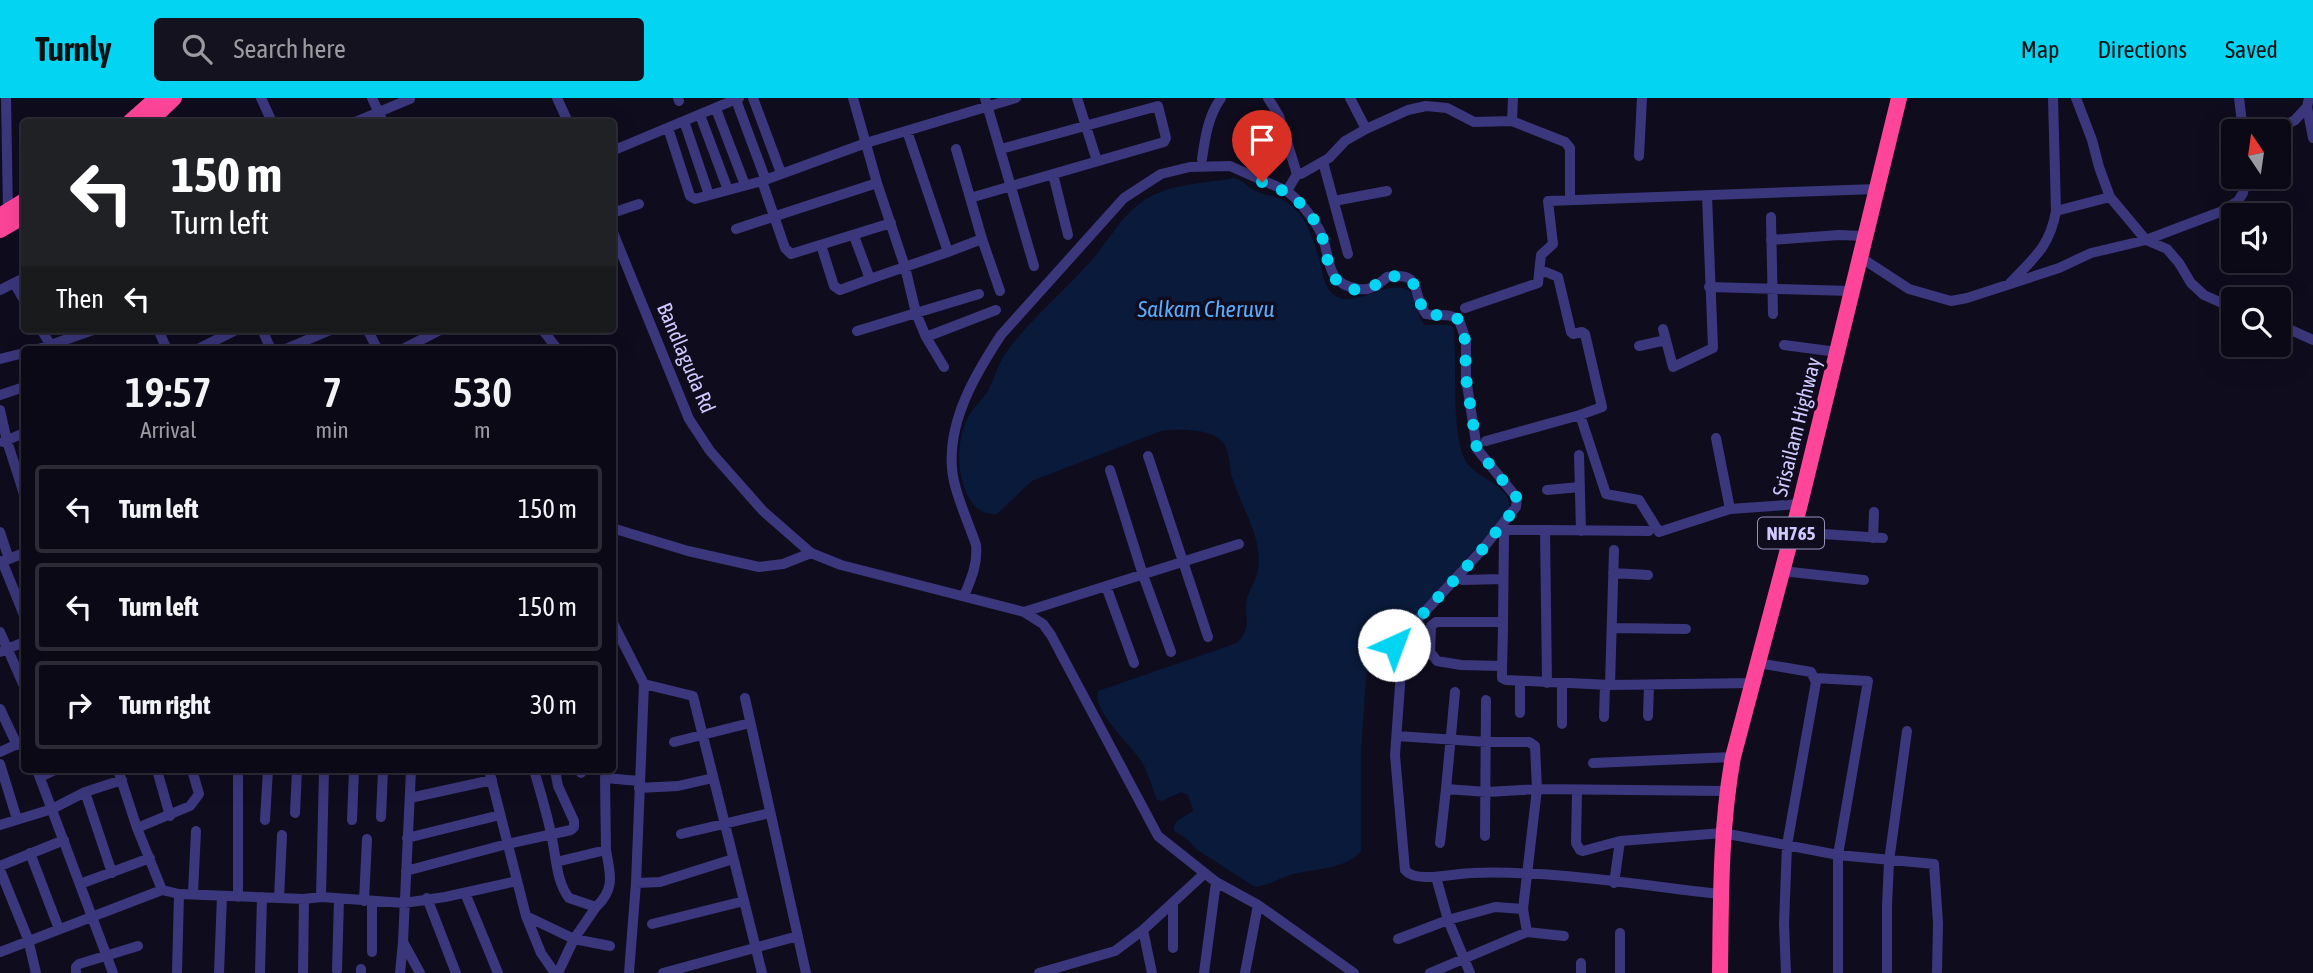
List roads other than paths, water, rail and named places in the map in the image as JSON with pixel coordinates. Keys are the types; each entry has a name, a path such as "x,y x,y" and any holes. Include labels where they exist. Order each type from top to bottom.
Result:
{"highway":[{"path":"156,114 174,98"},
{"name":"Srisailam Highway","path":"1720,973 1723,833 1732,757 1800,504 1899,98"},
{"path":"4,214 21,203"},
{"path":"0,230 21,218"}],"street":[{"path":"4,214 3,130 6,98"},
{"path":"261,98 271,119"},
{"path":"372,98 381,117 410,99"},
{"path":"753,98 781,173"},
{"path":"866,98 853,100 905,268 916,313 926,337 944,367"},
{"path":"668,128 691,196 695,199 764,180 986,102 1016,98"},
{"path":"1077,98 1097,161"},
{"path":"1202,159 1205,136 1221,98"},
{"path":"1268,98 1279,116 1297,174"},
{"path":"1350,98 1366,129"},
{"path":"1512,121 1513,98"},
{"path":"1639,156 1642,98"},
{"path":"2008,285 2042,250 2053,228 2056,211 2053,98"},
{"path":"2076,98 2110,197 2146,240 2167,249 2191,283 2204,295 2221,303"},
{"path":"2239,98 2242,119"},
{"path":"561,99 567,119"},
{"path":"616,150 737,99 785,248 791,254 891,223"},
{"path":"986,102 1034,266"},
{"path":"970,198 1165,141 1156,102 1001,149"},
{"path":"2291,122 2308,102"},
{"path":"2308,102 2313,138"},
{"path":"1286,191 1297,174 1323,162 1351,136 1418,107 1447,103 1474,122 1512,121 1568,144 1570,200"},
{"path":"716,109 745,185"},
{"path":"700,115 728,190"},
{"path":"684,121 709,195"},
{"path":"906,131 948,253"},
{"path":"956,149 1000,291"},
{"path":"1323,162 1348,254"},
{"path":"964,596 976,566 977,554 952,471 953,437 961,409 988,354 1001,335 1124,198 1161,174 1190,167 1230,166 1286,191 1299,201 1320,232 1332,274 1340,284 1364,290 1378,285 1387,277 1408,278 1414,282 1426,314 1447,315 1459,320 1465,340 1466,378 1477,449 1517,498 1516,507 1481,551 1394,645"},
{"path":"1053,174 1068,235"},
{"path":"736,229 877,183"},
{"path":"1465,308 1538,283 1541,255 1553,244 1548,201 1876,189"},
{"path":"1860,257 1909,289 1951,301 1967,299 2068,265 2091,253 2146,240 2232,207 2244,189"},
{"path":"1334,201 1387,191"},
{"path":"1639,346 1665,334 1671,365 1674,368 1711,351 1713,346 1707,196"},
{"path":"2056,211 2110,197"},
{"path":"616,212 639,204"},
{"path":"1771,217 1773,314"},
{"path":"1325,228 1340,223"},
{"path":"1771,240 1839,235 1865,236"},
{"path":"854,236 870,279"},
{"path":"821,246 835,288 840,289 982,239"},
{"name":"Bandlaguda Rd","path":"616,240 689,419 710,451 763,511 811,552 841,565 1024,612"},
{"path":"1486,441 1602,407 1585,334 1570,332 1558,277 1546,272 1539,274"},
{"path":"0,290 20,281"},
{"path":"1709,287 1851,291"},
{"path":"857,331 979,294"},
{"path":"926,337 996,310"},
{"path":"2291,330 2313,340"},
{"path":"43,333 51,346 85,333"},
{"path":"204,346 230,333"},
{"path":"293,346 324,333"},
{"path":"409,346 434,333"},
{"path":"1784,345 1836,352"},
{"path":"0,359 21,354"},
{"path":"0,395 21,388"},
{"path":"0,412 3,442 21,487"},
{"path":"1580,415 1606,494 1639,500 1659,532 1730,509 1800,504"},
{"path":"3,442 21,434"},
{"path":"1716,438 1730,509"},
{"path":"1579,455 1581,531"},
{"path":"1148,456 1208,637"},
{"path":"1111,470 1143,575 1171,652"},
{"path":"1547,490 1580,487"},
{"path":"1792,532 1878,538 1874,512"},
{"path":"616,529 688,551 759,567 783,564 811,552"},
{"path":"1649,531 1507,530 1504,534 1503,579 1504,680 1608,685 1697,685 1708,682 1752,687"},
{"path":"1545,530 1547,683"},
{"path":"0,532 9,559 21,554"},
{"path":"1024,612 1238,544"},
{"path":"1604,716 1612,628 1614,550"},
{"path":"0,561 21,608"},
{"path":"1782,571 1864,580"},
{"path":"1613,573 1648,575"},
{"path":"1462,580 1503,579"},
{"path":"1106,586 1134,663"},
{"path":"1024,612 1043,624 1051,635 1158,836 1216,882 1258,905 1354,973"},
{"path":"1502,666 1461,665 1437,661 1430,652 1430,633 1431,626 1436,622 1503,622"},
{"path":"1612,628 1686,629"},
{"path":"0,632 4,651 21,681"},
{"path":"616,633 644,684 636,883 629,973"},
{"path":"4,651 21,643"},
{"path":"1402,657 1395,755 1405,870 1411,876 1527,874 1720,894"},
{"path":"1758,663 1811,672 1815,678 1787,845 1784,924 1786,973"},
{"path":"1815,678 1868,681 1838,855 1838,973"},
{"path":"1520,682 1520,713"},
{"path":"1562,683 1562,724"},
{"path":"644,684 693,696 762,973"},
{"path":"1648,716 1649,685"},
{"path":"1440,843 1455,692"},
{"path":"745,698 806,973"},
{"path":"1485,836 1486,700"},
{"path":"0,709 21,743 0,752"},
{"path":"674,742 750,723"},
{"path":"1887,973 1889,861 1907,731"},
{"path":"1397,736 1533,743 1537,748 1537,789 1523,909 1527,932"},
{"path":"1593,763 1732,757"},
{"path":"0,764 18,819"},
{"path":"158,773 170,816"},
{"path":"136,828 190,806 199,794 193,773"},
{"path":"238,773 238,897"},
{"path":"265,820 268,773"},
{"path":"295,813 297,773"},
{"path":"321,897 324,773"},
{"path":"352,820 354,773"},
{"path":"380,817 383,773"},
{"path":"400,973 411,773"},
{"path":"535,773 566,895 596,906"},
{"path":"406,871 574,827 556,773"},
{"path":"38,774 113,973"},
{"path":"410,799 491,775 526,916 541,953 556,973 574,939 609,890 611,880 606,850 606,774 639,784 678,786 713,778"},
{"path":"0,825 52,809 120,775 136,828 162,890"},
{"path":"1446,789 1487,792 1537,789 1726,791"},
{"path":"1577,790 1576,839 1580,850 1620,841 1723,833 1838,855 1889,861 1930,862 1935,866 1937,973"},
{"path":"85,792 112,873"},
{"path":"681,834 770,813"},
{"path":"407,838 500,815"},
{"path":"193,893 196,831"},
{"path":"279,898 282,835"},
{"path":"367,839 372,952"},
{"path":"36,973 28,939 0,868 30,853 64,841"},
{"path":"1614,883 1620,841"},
{"path":"556,862 606,850"},
{"path":"30,853 59,929"},
{"path":"80,884 150,858"},
{"path":"636,883 660,882 733,859"},
{"path":"1039,973 1055,971 1115,951 1143,930 1205,873"},
{"path":"1436,877 1448,920 1470,973"},
{"path":"2,947 59,929 162,890 179,894 238,897 321,897 404,902 466,893 517,881"},
{"path":"1204,973 1216,882"},
{"path":"466,893 498,973"},
{"path":"177,973 179,894"},
{"path":"219,973 222,895"},
{"path":"260,973 262,897"},
{"path":"427,898 456,973"},
{"path":"303,973 304,899"},
{"path":"337,970 340,899"},
{"path":"652,924 744,901"},
{"path":"1173,903 1173,948"},
{"path":"1245,973 1258,905"},
{"path":"1398,939 1448,920 1495,907 1523,909"},
{"path":"526,916 574,939 610,946"},
{"path":"1143,930 1152,973"},
{"path":"1430,973 1527,932 1564,936"},
{"path":"1620,933 1620,973"},
{"path":"663,973 799,936"},
{"path":"403,942 420,973"},
{"path":"76,973 79,964 138,946"}],"water":[{"name":"Salkam Cheruvu","path":"1233,178 1257,192 1281,199 1297,211 1312,237 1326,285 1338,297 1357,298 1388,288 1406,289 1413,296 1425,325 1450,325 1454,329 1456,415 1461,448 1470,467 1500,488 1509,502 1509,511 1367,672 1361,752 1361,851 1337,866 1296,873 1255,887 1196,849 1186,838 1174,831 1177,821 1193,811 1188,795 1181,792 1162,801 1157,800 1143,764 1107,718 1098,699 1098,691 1237,643 1245,631 1247,599 1257,574 1258,548 1232,477 1225,445 1218,438 1198,431 1161,431 1032,481 997,514 978,509 971,501 963,483 959,463 965,424 989,389 1004,356 1026,328 1090,262 1129,213 1146,199 1166,190"}]}
